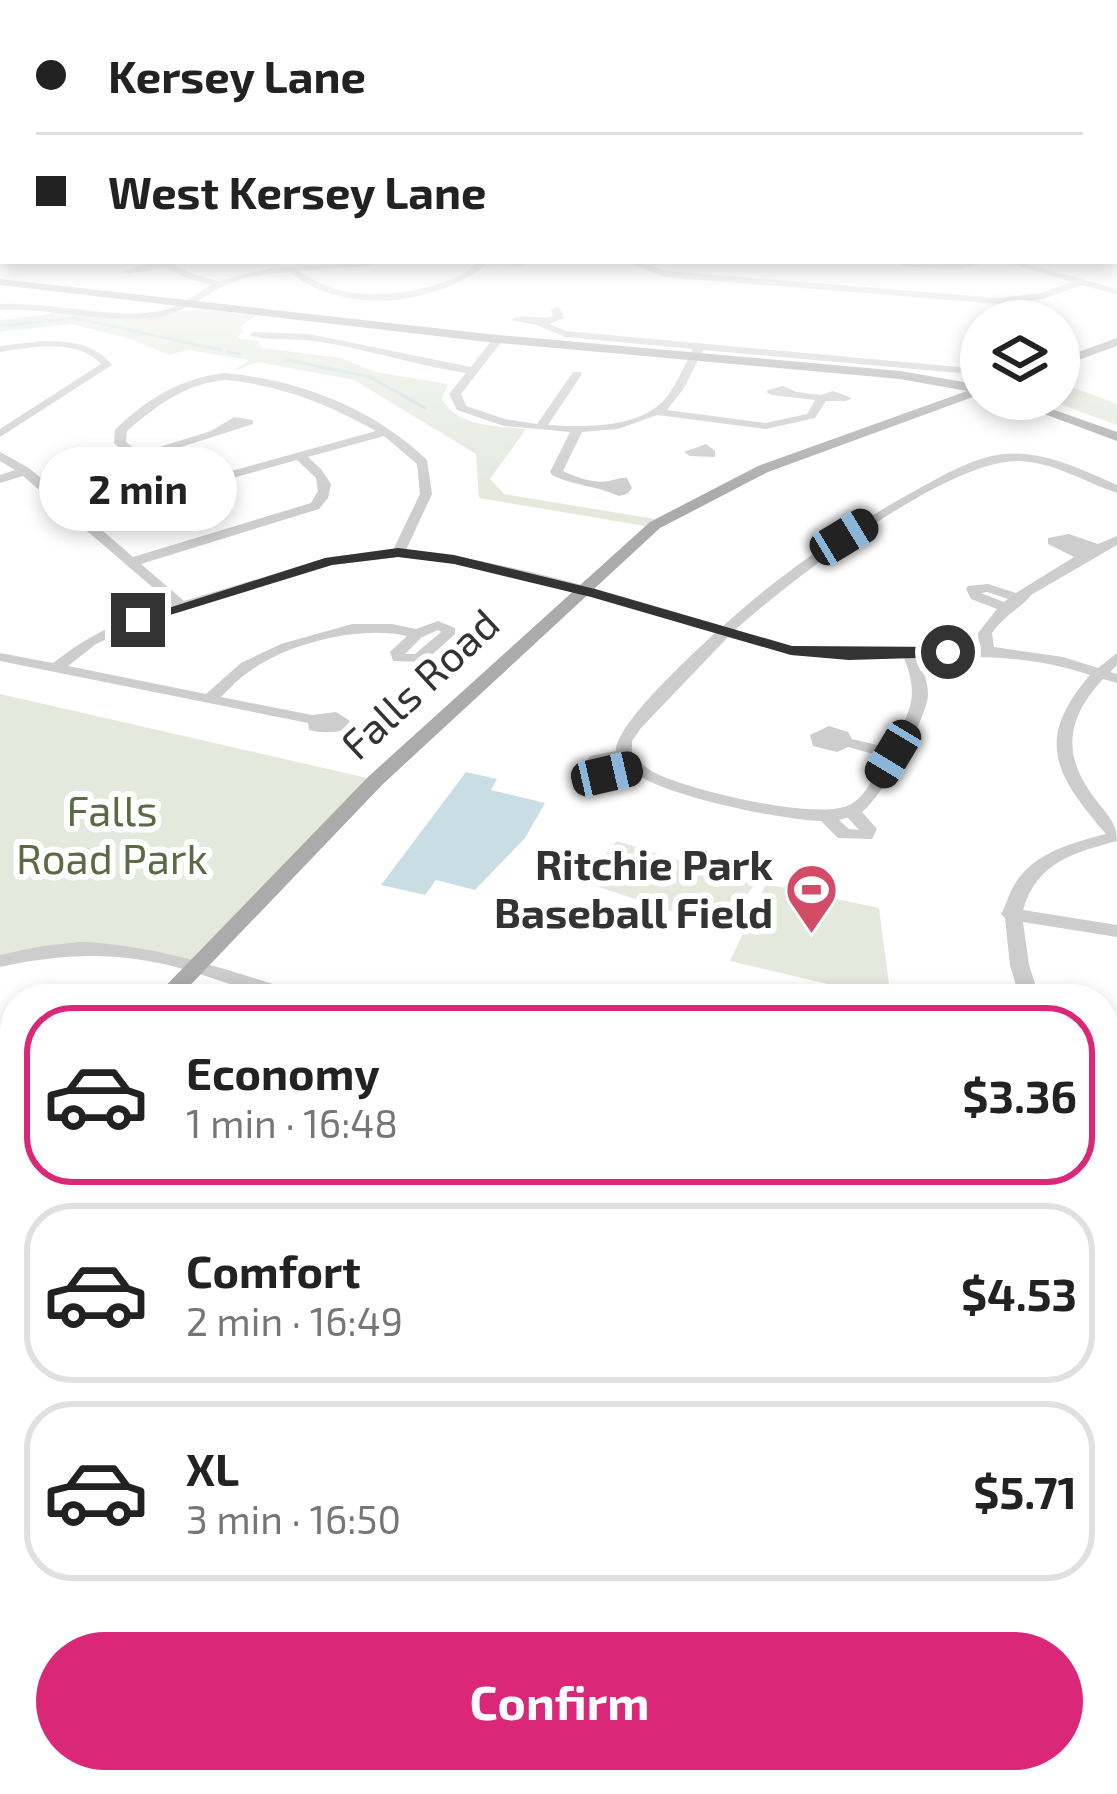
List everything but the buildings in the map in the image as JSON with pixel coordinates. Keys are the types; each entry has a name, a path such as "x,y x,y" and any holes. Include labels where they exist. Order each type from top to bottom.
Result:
{"main road":[{"path":"383,326 498,339 696,351 735,360 924,381 944,391 942,400 920,412"},
{"path":"1080,355 1117,342"},
{"path":"1080,365 1117,352"},
{"path":"735,360 896,369 960,383"},
{"path":"826,369 960,385"},
{"name":"Falls Road","path":"177,984 376,781 581,591 674,512 763,470 960,396"},
{"name":"Falls Road","path":"763,470 960,409"},
{"path":"1080,418 1117,433"},
{"path":"1076,420 1117,433"}],"street":[{"path":"544,326 549,332 696,351 960,370"},
{"path":"254,335 354,344 423,364 471,370"},
{"path":"498,339 455,394 460,408 487,419 541,426 613,426 657,412 669,401 696,351"},
{"path":"0,349 67,346 98,353 107,364 0,434"},
{"path":"541,426 577,374"},
{"path":"136,456 120,443 121,430 188,383 214,377 315,394 417,455 426,471 424,502 398,553"},
{"path":"657,412 726,422 789,423 814,413 824,398 793,394"},
{"path":"706,448 722,434 726,422"},
{"path":"44,487 229,427"},
{"path":"578,428 556,472 574,481 611,485"},
{"path":"195,485 382,433"},
{"path":"132,562 315,506 324,496 324,481 319,471 297,455"},
{"path":"0,456 25,471 182,606"},
{"path":"909,653 923,697 867,796 851,811 826,816 660,781 629,761 624,741 635,724 721,631 797,569 860,527 958,475 1010,458 1030,458 1117,489"},
{"path":"0,478 25,471"},
{"path":"987,651 987,629 1015,604 1117,539"},
{"path":"55,669 115,628 330,561 398,553 454,560 810,653 987,651 1038,656 1108,676"},
{"path":"208,700 256,660 336,631 376,626 417,634"},
{"path":"0,657 315,720"},
{"path":"1025,984 1011,943 1010,914 1019,890 1040,868 1080,845 1117,836 1075,784 1063,741 1071,705 1108,676 1117,657"},
{"path":"846,742 893,754"},
{"path":"826,816 844,834 866,835 868,829 851,811"},
{"path":"1010,914 1117,931"},
{"path":"0,961 46,951 113,946 252,984"}],"green space":[{"path":"0,326 56,326 0,332"},
{"path":"78,326 241,326 244,330 237,338 258,341 263,348 340,358 376,372 448,384 442,399 457,415 526,429 490,479 504,494 655,519 645,526 479,498 476,454 354,380 258,362 232,372 249,360 188,350 169,355"},
{"path":"1080,390 1117,404 1117,425 1080,411"},
{"name":"Falls Road Park","path":"0,694 376,780 193,965 143,950 0,961"},
{"path":"617,841 755,884 722,928 581,881"},
{"name":"Ritchie Park Baseball Field","path":"766,884 879,908 889,984 827,984 730,961"}],"shaded area":[{"path":"466,772 497,779 491,790 545,803 525,838 475,890 436,880 425,895 381,885"}],"waterway":[{"path":"109,326 221,350"},
{"path":"228,352 240,354"},
{"path":"288,360 370,377 425,408"}],"place":[{"name":"Ritchie Park Baseball Field","path":"812,935"}],"route":[{"path":"138,620 330,561 398,553 436,556 595,593 791,651 826,655 948,652"}]}
